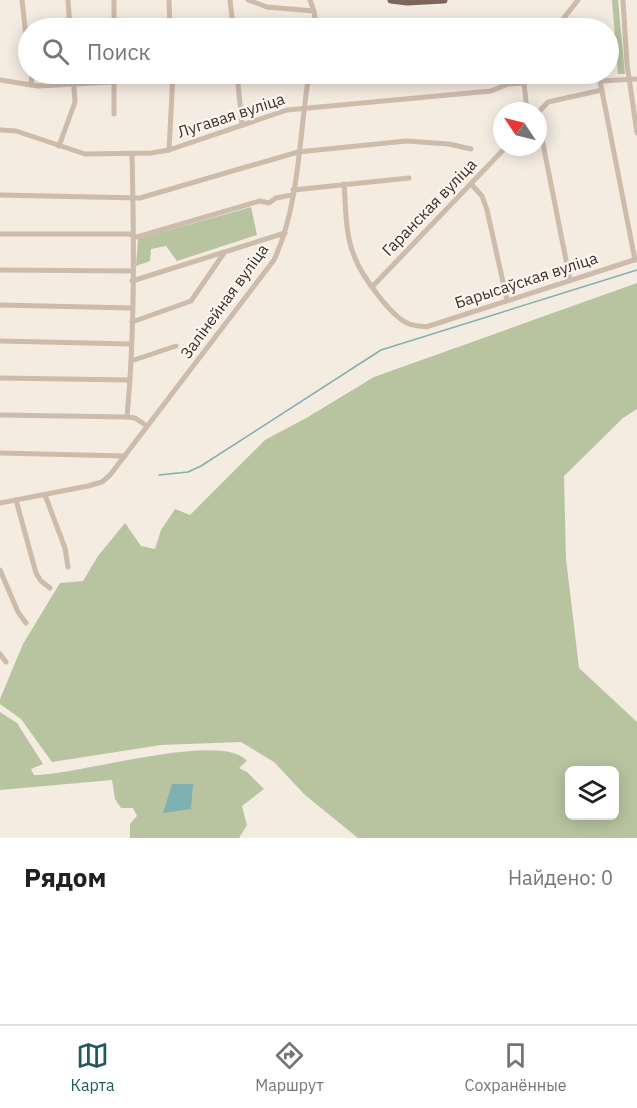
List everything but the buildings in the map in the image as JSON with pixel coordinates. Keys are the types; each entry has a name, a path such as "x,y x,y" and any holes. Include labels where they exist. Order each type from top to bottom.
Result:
{"main road":[{"path":"391,0 444,0"}],"street":[{"path":"22,0 24,18"},
{"path":"68,0 69,18"},
{"path":"114,0 114,18"},
{"path":"169,0 170,18"},
{"path":"230,0 232,18"},
{"path":"248,0 267,7 314,11"},
{"path":"310,0 315,18"},
{"path":"564,18 578,0"},
{"path":"623,0 629,79 637,133"},
{"path":"619,80 637,79"},
{"path":"0,80 18,82"},
{"path":"27,84 74,84 75,102 59,146"},
{"path":"114,84 114,114"},
{"path":"169,150 172,84"},
{"path":"238,84 242,124"},
{"name":"Залінейная вуліца","path":"0,503 102,482 110,475 274,260 285,232 293,192 307,84"},
{"name":"Лугавая вуліца","path":"0,130 16,131 86,154 132,154 169,150 287,110 491,91 508,84"},
{"path":"524,84 526,102"},
{"path":"547,103 602,90 601,84"},
{"name":"Барысаўская вуліца","path":"372,286 391,309 408,324 426,327 636,260 602,90"},
{"path":"0,195 140,198 298,152 406,141 449,144 471,149"},
{"path":"127,417 133,271 132,154"},
{"name":"Гаранская вуліца","path":"372,286 497,156"},
{"path":"545,156 570,280"},
{"path":"0,234 129,234 137,237 260,201 269,203 293,192 344,184 409,178"},
{"path":"471,183 482,196 487,210 507,300"},
{"path":"344,184 350,240 355,259 372,286"},
{"path":"132,281 285,232"},
{"path":"132,322 192,301 225,252"},
{"path":"0,270 133,271"},
{"path":"0,305 132,308"},
{"path":"0,341 131,344"},
{"path":"131,361 176,346"},
{"path":"0,378 130,380"},
{"path":"0,415 127,417 135,418 147,426"},
{"path":"0,453 125,456"},
{"path":"45,495 65,548 68,567"},
{"path":"16,500 36,573 41,581 50,588"},
{"path":"0,570 18,612 26,623"},
{"path":"0,654 6,662"}],"green space":[{"path":"612,0 618,0 625,74 619,74 619,18 613,18"},
{"path":"251,207 257,235 177,261 166,246 151,249 150,261 136,266 138,239"},
{"path":"637,283 637,409 623,418 564,476 566,559 579,668 637,722 637,838 358,838 305,795 274,762 241,742 161,745 52,762 21,719 0,704 23,644 60,583 83,581 98,556 125,523 141,546 155,549 161,530 175,509 190,515 265,440 374,377"},
{"path":"0,712 17,723 43,764 31,769 34,775 179,752 209,750 232,753 247,761 239,768 247,772 264,789 242,806 247,825 239,838 130,838 130,824 137,816 133,808 121,808 115,799 112,780 0,790"}],"water":[{"path":"172,784 193,784 191,809 163,813"}],"waterway":[{"path":"159,475 188,472 201,466 381,350 637,270"}]}
